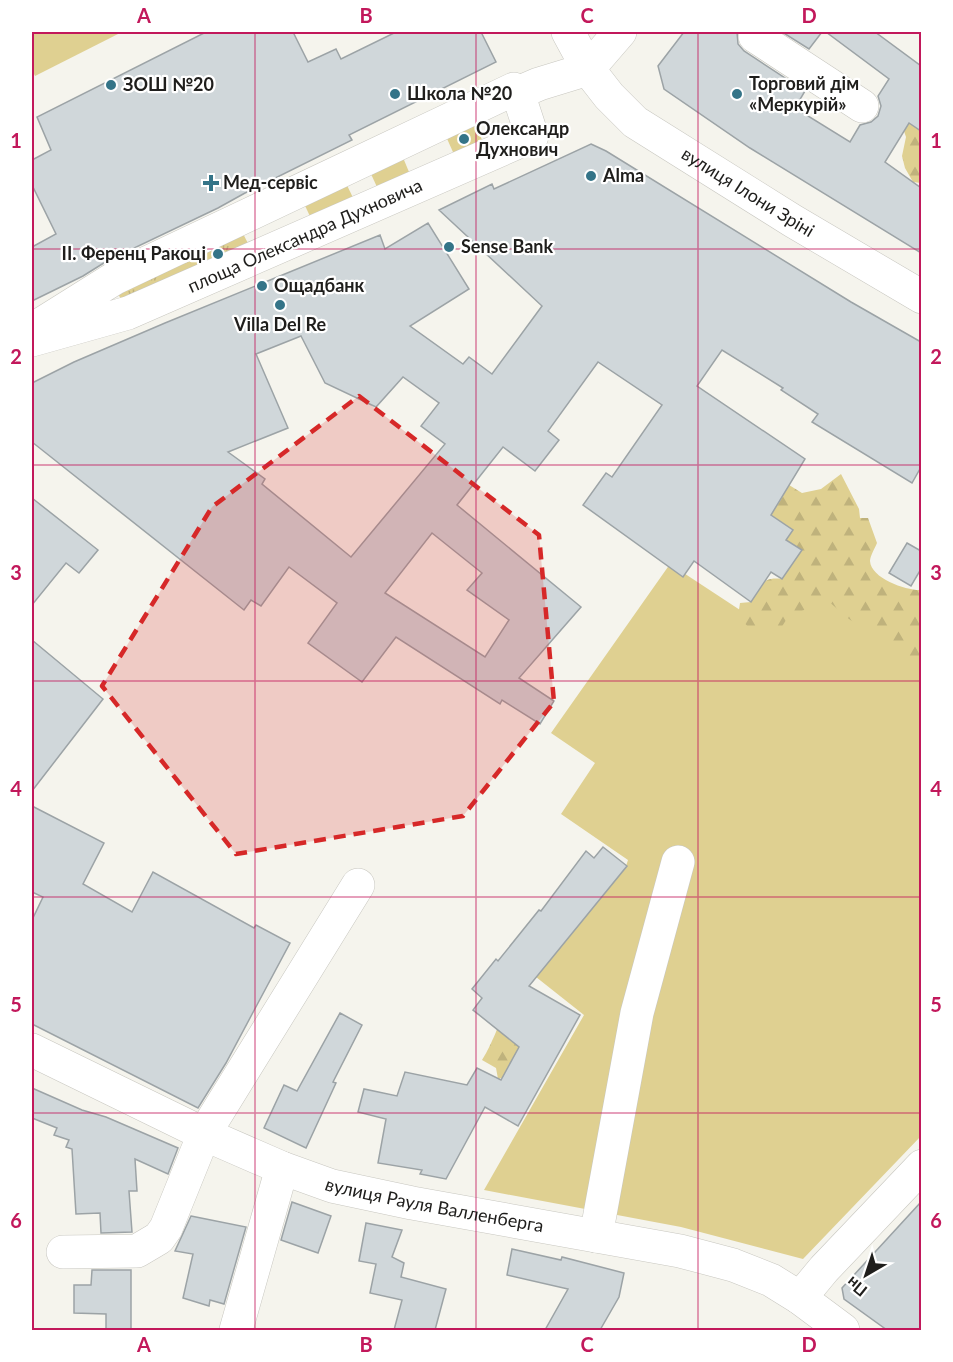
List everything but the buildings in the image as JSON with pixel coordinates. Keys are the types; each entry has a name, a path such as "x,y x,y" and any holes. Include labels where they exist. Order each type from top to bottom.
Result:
{"street":[{"name":"вулиця Ілони Зріні","path":"568,32 588,69 609,96 635,122 793,221 921,297"},
{"path":"32,330 114,278 514,89 518,93 588,69 620,32"},
{"path":"755,36 862,106"},
{"name":"площа Олександра Духновича","path":"32,340 128,313 532,136 518,93"},
{"path":"596,1236 637,1013 678,862"},
{"path":"63,1252 137,1251 159,1238 166,1228 204,1134 358,885"},
{"name":"вулиця Рауля Валленберга","path":"32,1050 204,1134 282,1168 332,1186 412,1203 680,1251 733,1265 771,1280 843,1330"},
{"path":"800,1298 824,1269 921,1166"},
{"path":"236,1330 282,1168"}],"highlighted area":[{"path":"359,396 539,535 554,702 463,816 236,854 102,686 212,507"}],"green space":[{"path":"32,32 122,32 35,76 32,70"},
{"path":"899,116 921,131 921,183 913,182 905,168 902,156 906,137"},
{"path":"474,121 485,147 456,159 445,134"},
{"path":"399,148 414,184 382,198 366,163"},
{"path":"342,175 358,208 315,227 300,195"},
{"path":"236,220 255,257 128,313 111,280"},
{"path":"841,474 859,509 860,518 868,518 877,543 870,559 872,567 891,583 921,590 921,663 917,665 898,654 887,639 870,634 827,600 813,601 804,610 788,617 781,628 774,631 751,630 738,616 740,603 751,602 766,581 782,579 801,550 786,540 793,530 764,510 781,480 802,493 821,489"},
{"path":"670,564 769,629 806,576 921,651 921,1136 803,1259 681,1227 484,1190 584,1015 536,977 626,866 628,860 561,814 595,763 551,733"},
{"path":"545,1003 505,1077 498,1079 496,1068 482,1060 499,1024"}],"place":[{"name":"ЗОШ №20","path":"111,85"},
{"name":"Школа №20","path":"395,94"},
{"name":"Торговий дім «Меркурій»","path":"737,94"},
{"name":"Олександр Духнович","path":"464,139"},
{"name":"Alma","path":"591,176"},
{"name":"Мед-сервіс","path":"211,183"},
{"name":"Sense Bank","path":"449,247"},
{"name":"II. Ференц Ракоці","path":"218,254"},
{"name":"Ощадбанк","path":"262,286"},
{"name":"Villa Del Re","path":"280,305"}]}
